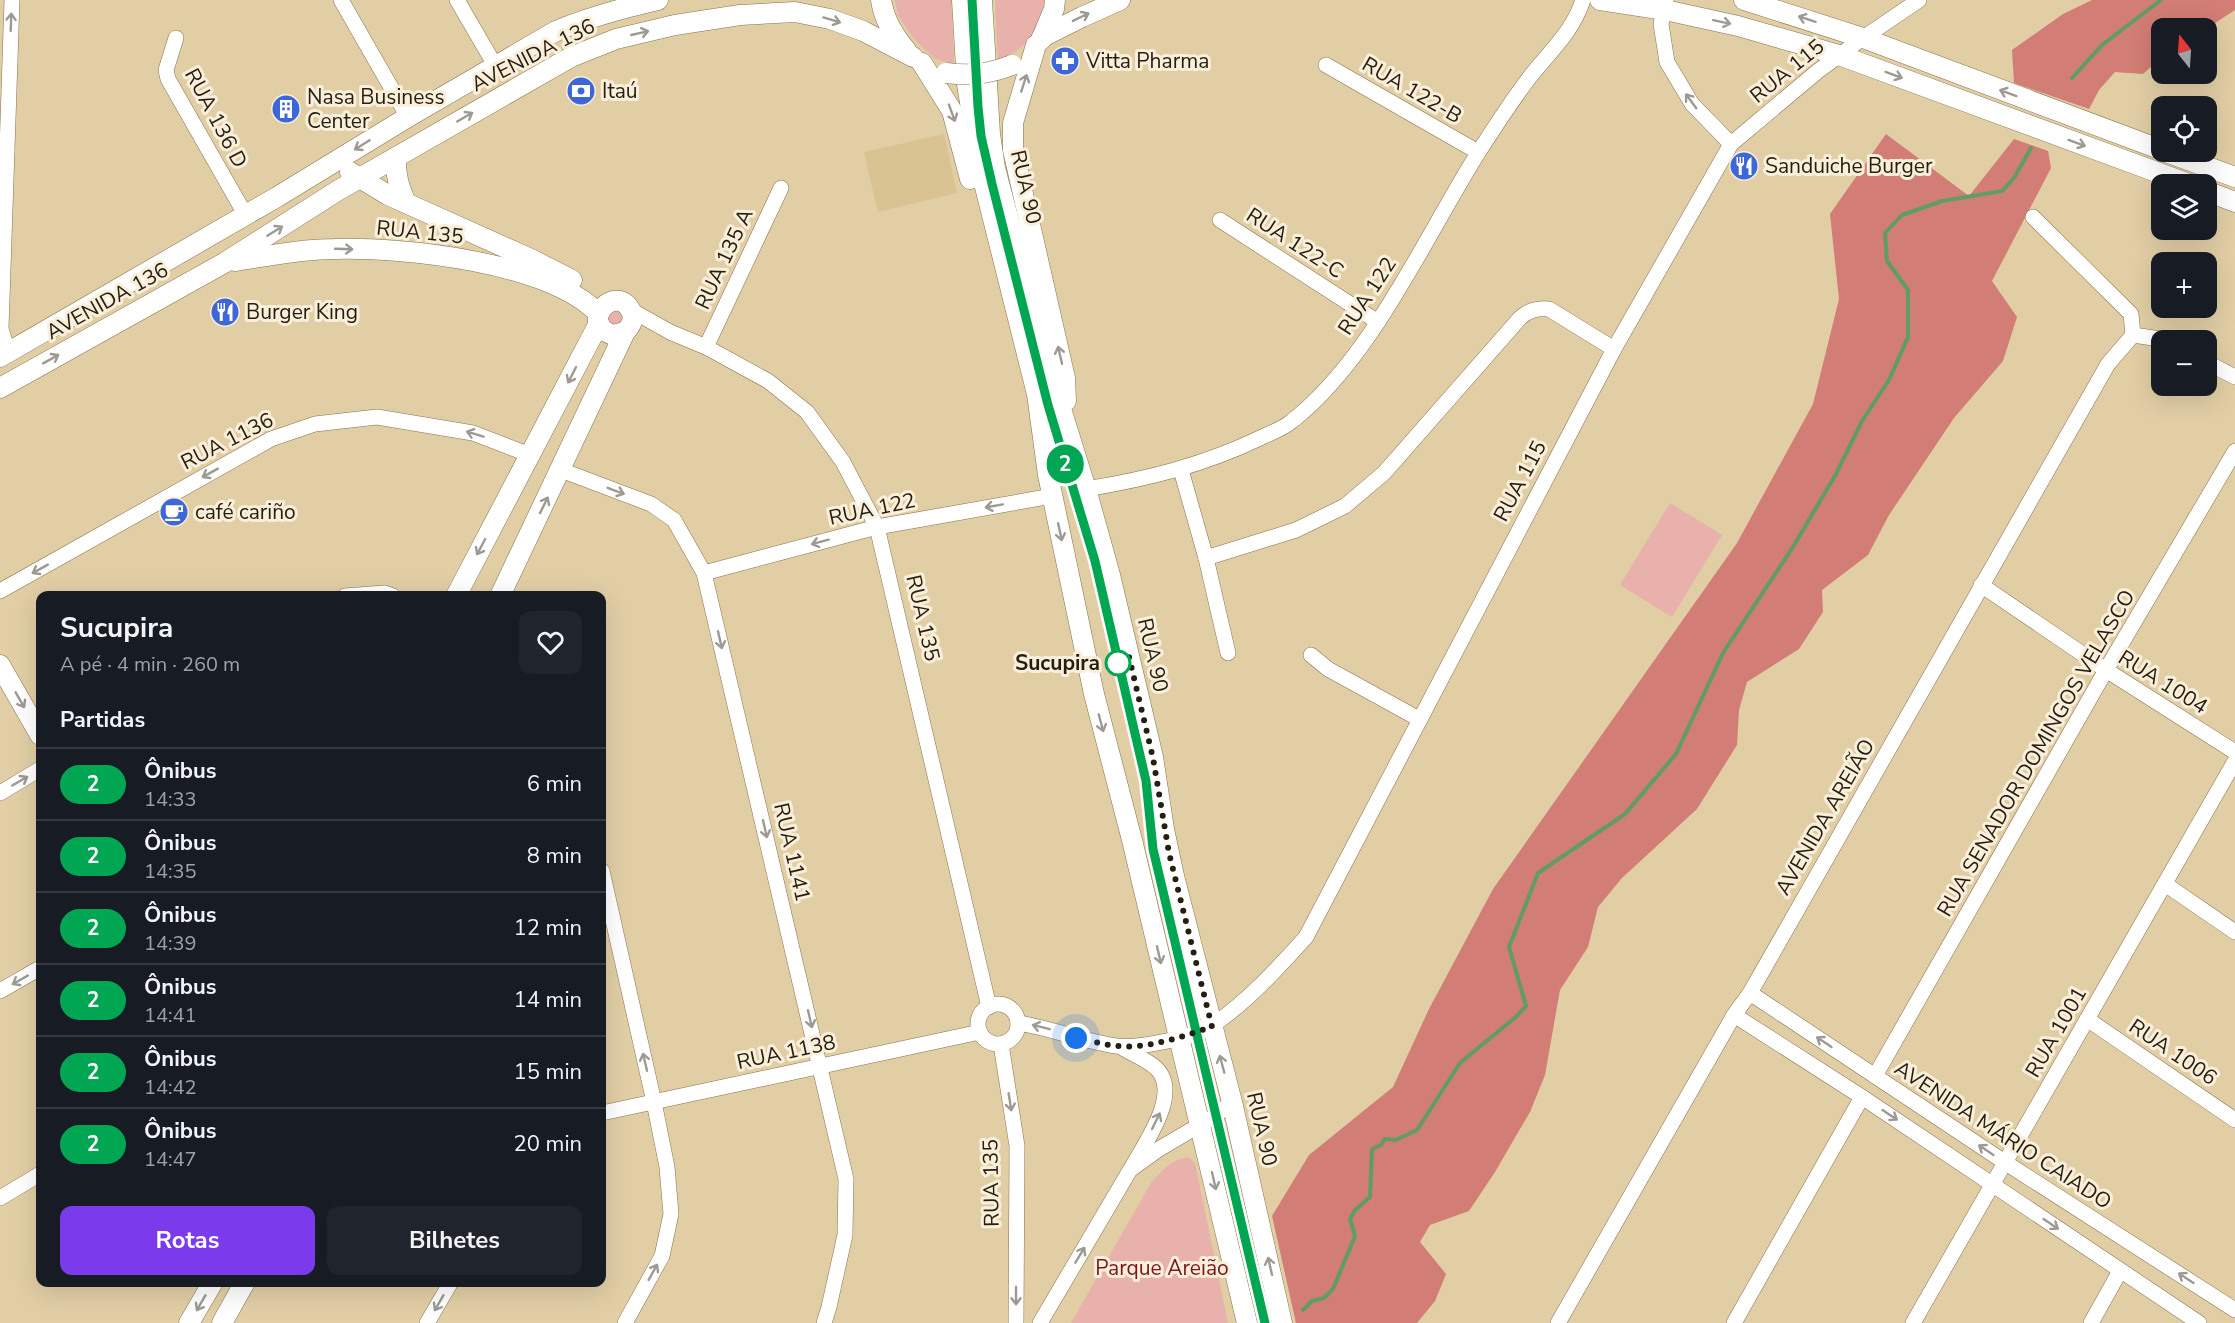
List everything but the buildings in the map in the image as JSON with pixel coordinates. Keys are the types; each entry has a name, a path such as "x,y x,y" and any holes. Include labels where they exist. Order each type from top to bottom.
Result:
{"main road":[{"name":"AVENIDA 136","path":"4,355 556,31 614,5 658,0"},
{"path":"881,0 883,14 895,38 918,60 952,111 1048,475"},
{"name":"RUA 90","path":"962,0 975,141 1037,394 1048,475 1094,694 1180,1037 1247,1323"},
{"name":"RUA 90","path":"982,0 990,134 995,168 1043,351 1110,575 1151,748 1172,864 1232,1102 1282,1323"},
{"path":"1055,0 1054,9 1039,41 1013,123 1012,150 1065,378 1067,434"},
{"path":"1039,41 1082,16 1120,0"},
{"path":"1600,0 1665,5 1839,55 2161,174"},
{"path":"1744,0 1863,38 2151,146"},
{"name":"AVENIDA 136","path":"0,388 181,287 360,178 571,57 616,39 675,25 740,15 795,12 830,19 863,31 946,73 968,76 991,73 1012,65 1039,41"},
{"path":"396,157 397,178 406,203"},
{"path":"337,160 360,178"},
{"path":"2194,162 2235,177"},
{"name":"RUA 135","path":"360,178 406,203 533,260 603,312"},
{"path":"2217,195 2235,202"},
{"path":"181,287 176,278 178,268 272,210 277,196"},
{"name":"RUA 135","path":"224,262 267,255 334,249 381,250 444,257 496,265 566,289 603,312"},
{"path":"459,591 603,312 623,303 629,323 502,591"},
{"path":"603,312 606,333 613,335 629,323"},
{"path":"0,665 36,728"},
{"path":"189,1323 210,1287"},
{"path":"222,1323 242,1287"}],"street":[{"path":"4,355 1,329 3,201 12,0"},
{"path":"341,0 408,117"},
{"path":"457,0 496,67"},
{"name":"RUA 122","path":"1086,489 1181,470 1242,447 1291,423 1333,383 1378,322 1478,152 1530,78 1576,19 1583,0"},
{"name":"RUA 115","path":"1212,1027 1269,978 1306,937 1614,349 1731,144 1818,71 1919,0"},
{"path":"1665,5 1661,24 1667,62 1692,104 1731,144"},
{"name":"RUA 136 D","path":"176,38 166,70 168,79 245,214"},
{"name":"RUA 122-B","path":"1326,65 1478,152"},
{"name":"RUA 135 A","path":"706,347 781,188"},
{"path":"2033,217 2131,314 2133,335 2151,338"},
{"name":"RUA 122-C","path":"1220,220 1378,322"},
{"path":"1206,558 1296,530 1345,506 1384,473 1528,311 1539,308 1549,309 1614,349"},
{"name":"RUA 135","path":"629,323 670,332 706,347 768,381 807,412 843,462 877,527 989,1006"},
{"name":"AVENIDA AREIÃO","path":"1558,1323 1734,1015 1750,993 2108,364 2133,335"},
{"path":"2217,367 2235,375"},
{"name":"RUA 1136","path":"0,591 271,439 315,424 377,417 425,423 473,433 530,455"},
{"name":"RUA SENADOR DOMINGOS VELASCO","path":"1875,1076 2106,670 2235,451"},
{"name":"RUA 1141","path":"561,470 651,504 674,520 704,573 846,1179 845,1235 830,1307 824,1323"},
{"path":"1181,470 1206,558 1228,653"},
{"name":"RUA 122","path":"704,573 877,527 1052,496"},
{"name":"RUA 1004","path":"1981,585 2106,670 2235,752"},
{"path":"1311,656 1328,669 1419,719"},
{"name":"RUA 1001","path":"1913,1323 2235,761"},
{"path":"0,793 36,772"},
{"path":"2165,884 2235,932"},
{"path":"606,889 667,1167 671,1214 662,1256 625,1323"},
{"path":"0,991 36,970"},
{"name":"AVENIDA MÁRIO CAIADO","path":"1750,993 2006,1163 2235,1310"},
{"path":"998,1004 1006,1006 1016,1016 1018,1023 1013,1037 1001,1044 994,1044 984,1038 980,1032 979,1019 989,1006 998,1004"},
{"path":"1734,1015 1862,1097 2199,1323"},
{"name":"RUA 1006","path":"2087,1019 2235,1119"},
{"path":"1018,1023 1118,1046 1139,1046 1212,1027"},
{"name":"RUA 1138","path":"606,1112 980,1032"},
{"name":"RUA 135","path":"1001,1044 1017,1146 1016,1323"},
{"path":"1040,1323 1131,1170 1163,1106 1166,1093 1164,1081 1157,1069 1118,1046"},
{"path":"1734,1323 1862,1097"},
{"path":"1131,1170 1232,1102"},
{"path":"0,1198 36,1176"},
{"path":"2091,1323 2120,1271"},
{"path":"428,1323 448,1287"}],"shaded area":[{"path":"2092,0 2235,0 2235,10 2217,22 2217,18 2151,18 2151,67 2143,74 2115,72 2099,90 2089,109 2014,83 2012,50 2063,14"},
{"path":"944,134 957,193 878,212 864,152"},
{"path":"1886,134 1969,196 2014,139 2048,151 2051,168 1992,281 2017,317 2003,361 1954,418 1889,515 1868,555 1822,590 1823,612 1799,649 1747,682 1739,710 1737,745 1697,809 1622,878 1598,907 1588,947 1560,990 1545,1075 1530,1112 1469,1211 1430,1225 1420,1242 1446,1274 1435,1301 1417,1323 1296,1323 1272,1216 1309,1155 1393,1087 1429,1009 1493,889 1737,543 1813,404 1839,299 1830,214"}],"green space":[{"path":"895,0 952,0 954,65 934,58 914,39 898,16"},
{"path":"995,0 1047,0 1031,37 1018,50 998,62"},
{"path":"620,308 625,323 611,329 605,314"},
{"path":"1670,503 1722,535 1672,617 1620,585"},
{"name":"Parque Areião","path":"1189,1157 1195,1163 1228,1323 1071,1323 1151,1183 1168,1166 1177,1160"}],"waterway":[{"path":"2072,78 2102,45 2161,0"},
{"path":"1303,1310 1312,1301 1324,1298 1333,1289 1355,1236 1350,1219 1355,1210 1370,1197 1372,1149 1381,1145 1385,1139 1396,1140 1417,1130 1460,1063 1526,1006 1509,947 1538,873 1625,814 1676,754 1723,653 1793,547 1836,474 1862,421 1889,380 1908,337 1908,290 1887,261 1885,233 1902,215 1942,201 2002,191 2014,178 2031,148"}],"bus line":[{"name":"2","path":"972,0 981,136 1048,405 1095,561 1146,781 1153,849 1265,1323"}],"place":[{"name":"Vitta Pharma","path":"1065,61"},
{"name":"Itaú","path":"581,91"},
{"name":"Nasa Business Center","path":"286,109"},
{"name":"Sanduiche Burger","path":"1744,166"},
{"name":"Burger King","path":"225,312"},
{"name":"café cariño","path":"174,512"},
{"name":"Sucupira","path":"1118,663"}],"route":[{"path":"1076,1038 1118,1046 1139,1046 1212,1027 1174,876 1153,758 1129,657 1118,663"}]}
